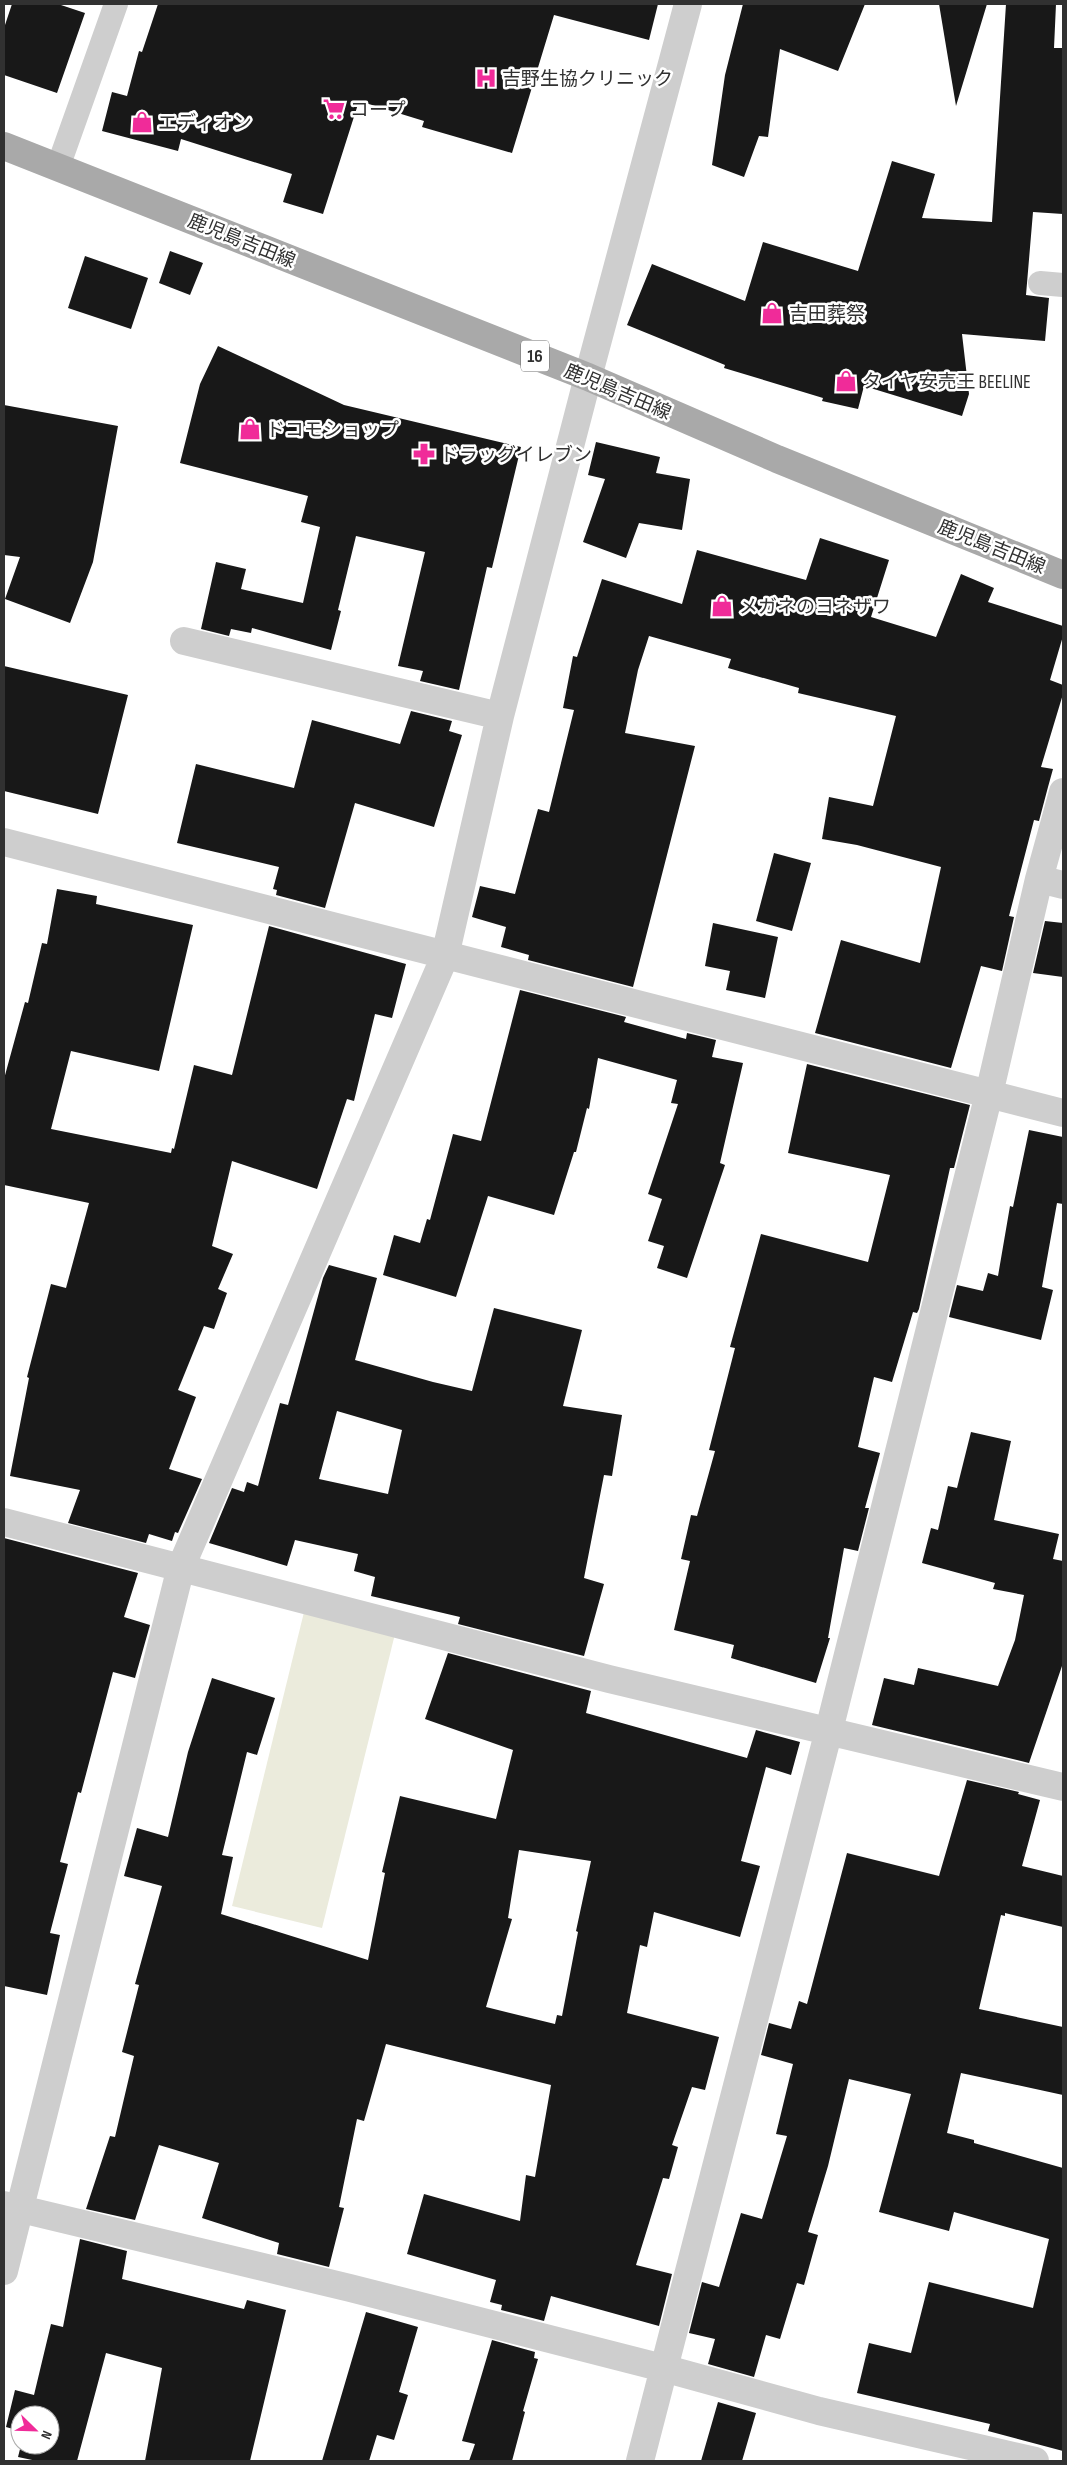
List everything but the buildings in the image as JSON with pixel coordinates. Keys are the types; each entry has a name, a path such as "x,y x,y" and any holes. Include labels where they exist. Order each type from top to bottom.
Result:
{"main road":[{"name":"鹿児島吉田線","path":"4,146 588,377 777,459 1063,575"}],"street":[{"path":"4,2271 12,2207 181,1567 444,956 500,716 688,4"},
{"path":"184,642 500,716"},
{"path":"640,2461 829,1730 989,1094 1051,882 1063,792"},
{"path":"4,842 444,956 1063,1112"},
{"path":"4,1522 608,1679 1063,1787"},
{"path":"12,2207 273,2270 663,2368 819,2411 1034,2461"}],"lane":[{"path":"58,167 116,4"},
{"path":"1040,283 1063,285"}],"shaded area":[{"path":"305,1608 396,1630 322,1928 232,1906"}],"place":[{"name":"吉野生協クリニック","path":"486,78"},
{"name":"コープ","path":"334,109"},
{"name":"エディオン","path":"142,122"},
{"name":"吉田葬祭","path":"772,313"},
{"name":"タイヤ安売王 BEELINE","path":"846,381"},
{"name":"ドコモショップ","path":"250,429"},
{"name":"ドラッグイレブン","path":"424,454"},
{"name":"メガネのヨネザワ","path":"722,606"}]}
